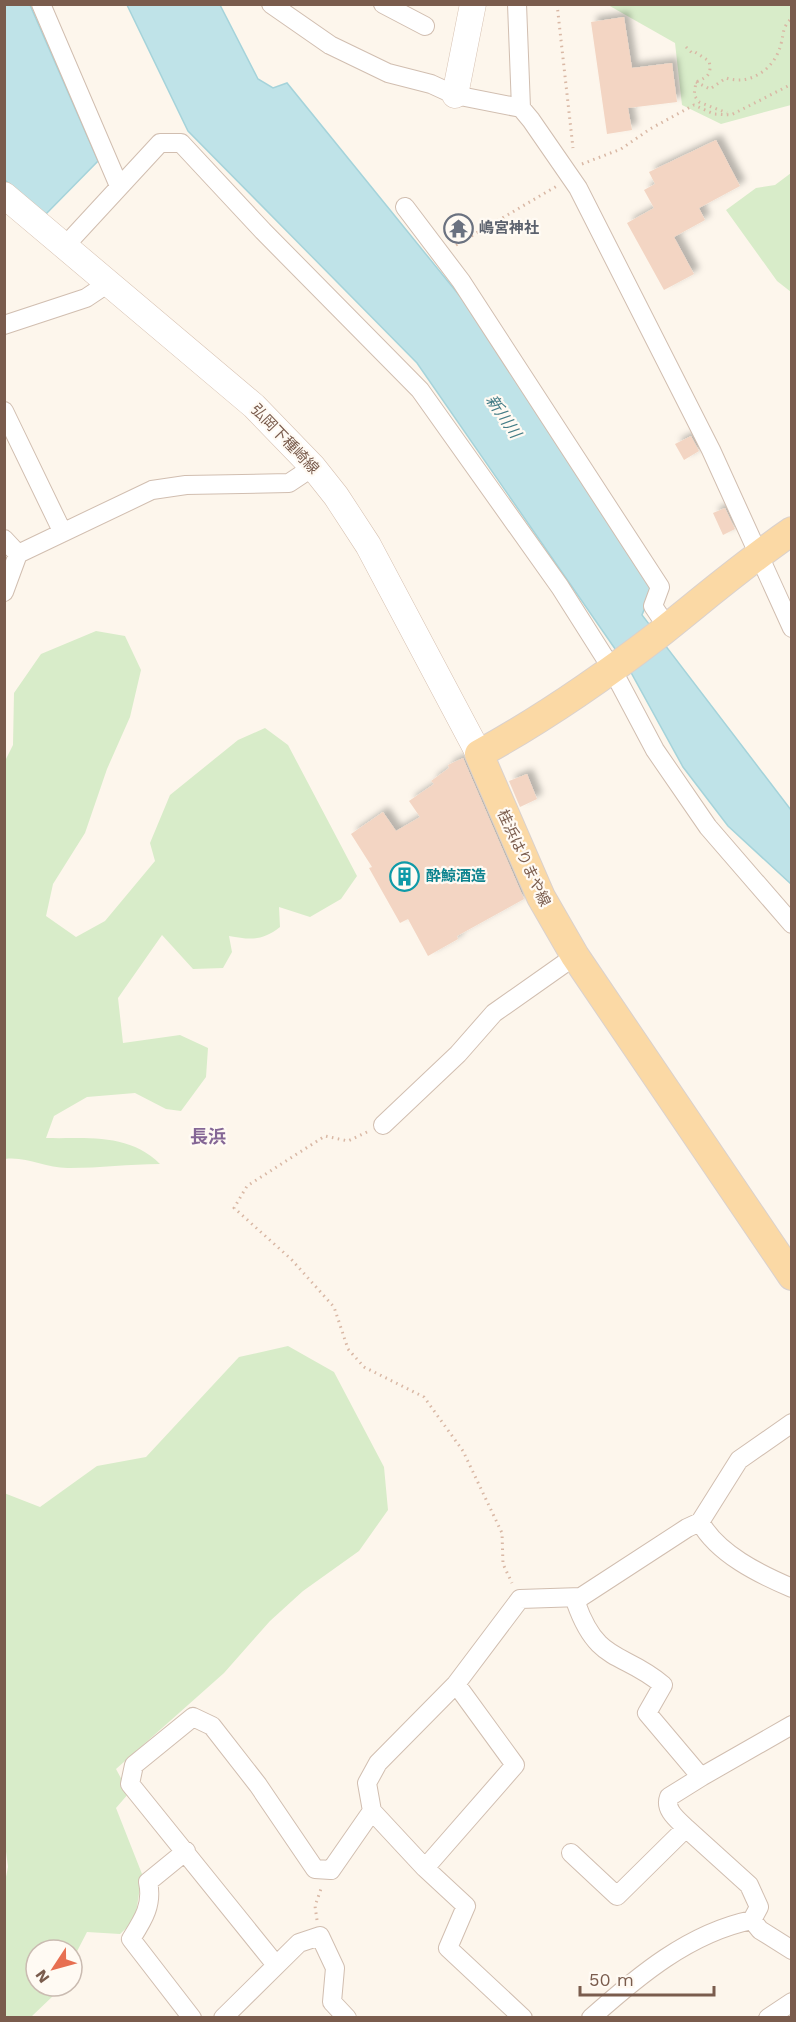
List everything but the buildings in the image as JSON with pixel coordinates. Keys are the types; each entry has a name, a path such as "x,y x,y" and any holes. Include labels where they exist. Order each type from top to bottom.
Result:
{"main road":[{"path":"455,95 474,4"},
{"name":"弘岡下種崎線","path":"4,195 254,406 313,467 336,496 368,545 479,754"},
{"path":"479,754 505,740 615,666 792,531"},
{"name":"桂浜はりまや線","path":"479,754 541,897 575,956 792,1276"}],"street":[{"path":"41,4 119,186"},
{"path":"272,4 330,45 388,73 432,84 455,95 521,108"},
{"path":"383,4 425,27"},
{"path":"517,4 521,108 569,174 711,450 792,628"},
{"path":"64,247 160,143 182,143 263,231 420,390 615,666 656,750 708,827 792,924"},
{"path":"405,207 461,280 660,588 653,606 662,631"},
{"path":"4,325 86,298 107,284"},
{"path":"4,411 62,531"},
{"path":"4,592 18,554 152,490 186,484 289,483 313,467"},
{"path":"4,539 18,554"},
{"path":"382,1125 458,1054 494,1013 575,956"},
{"path":"701,1778 647,1713 663,1685 654,1677 610,1655 599,1645 576,1603 581,1597 687,1528 700,1522 739,1460 792,1423"},
{"path":"700,1522 708,1535 731,1554 766,1576 792,1588"},
{"path":"523,2018 448,1948 466,1906 425,1868 372,1810 367,1783 378,1763 456,1684 520,1599 581,1597"},
{"path":"425,1868 515,1765 456,1684"},
{"path":"276,1965 130,1784 134,1765 193,1717 212,1726 258,1785 315,1869 331,1870 372,1810"},
{"path":"591,2018 682,1946 752,1920 759,1907 749,1885 686,1828 669,1809 667,1802 669,1797 792,1725"},
{"path":"571,1853 617,1896 686,1828"},
{"path":"186,1851 148,1882 151,1894 146,1916 131,1940 192,2018"},
{"path":"752,1920 760,1930 792,1950"},
{"path":"223,2018 299,1943 320,1936 335,1968 332,2002 347,2018"},
{"path":"768,2018 792,2002"}],"path":[{"path":"557,4 574,161 569,174"},
{"path":"696,82 710,89 726,78 745,81 757,77 775,58 782,44 782,31 792,18"},
{"path":"686,47 692,53 695,52 709,61 709,75 696,82"},
{"path":"696,82 694,95 699,102 731,115"},
{"path":"441,255 569,174 621,149 650,129 694,105 714,114 731,115 792,84"},
{"path":"382,1125 348,1141 325,1136 247,1186 234,1208 291,1259 334,1306 345,1342 364,1367 424,1396 463,1451 502,1533 503,1564 520,1599"},
{"path":"320,1936 315,1906 319,1890 331,1870"}],"green space":[{"path":"608,5 791,5 791,105 721,124 682,105 675,43"},
{"path":"791,173 791,292 777,281 726,210 756,188 775,185"},
{"path":"96,631 125,636 141,670 130,717 107,769 85,833 53,884 46,916 76,937 105,921 155,861 150,843 170,795 238,740 265,728 288,745 357,876 341,899 310,917 279,907 280,927 274,932 256,938 229,936 232,952 223,968 193,969 162,935 118,998 123,1043 180,1035 208,1048 206,1077 181,1111 166,1109 135,1093 87,1097 54,1116 46,1138 92,1138 121,1142 148,1154 160,1164 62,1168 21,1159 5,1159 5,761 13,745 14,693 41,654"},
{"path":"288,1346 334,1372 384,1467 388,1510 359,1551 303,1591 270,1621 224,1673 116,1769 129,1793 116,1808 142,1874 135,1920 120,1934 87,1932 84,1938 24,1938 24,1998 51,1998 31,2017 5,2017 4,1887 8,1867 4,1836 4,1493 40,1507 97,1466 146,1457 239,1357"}],"water":[{"path":"4,5 30,5 98,161 45,215 5,180"},
{"name":"新川川","path":"127,5 220,5 258,79 273,88 287,83 472,311 652,590 642,615 791,810 791,884 728,826 683,767 629,669 417,363 188,131"}],"place":[{"name":"嶋宮神社","path":"458,228"},
{"name":"酔鯨酒造","path":"405,876"}],"district":[{"name":"長浜","path":"208,1137"}]}
